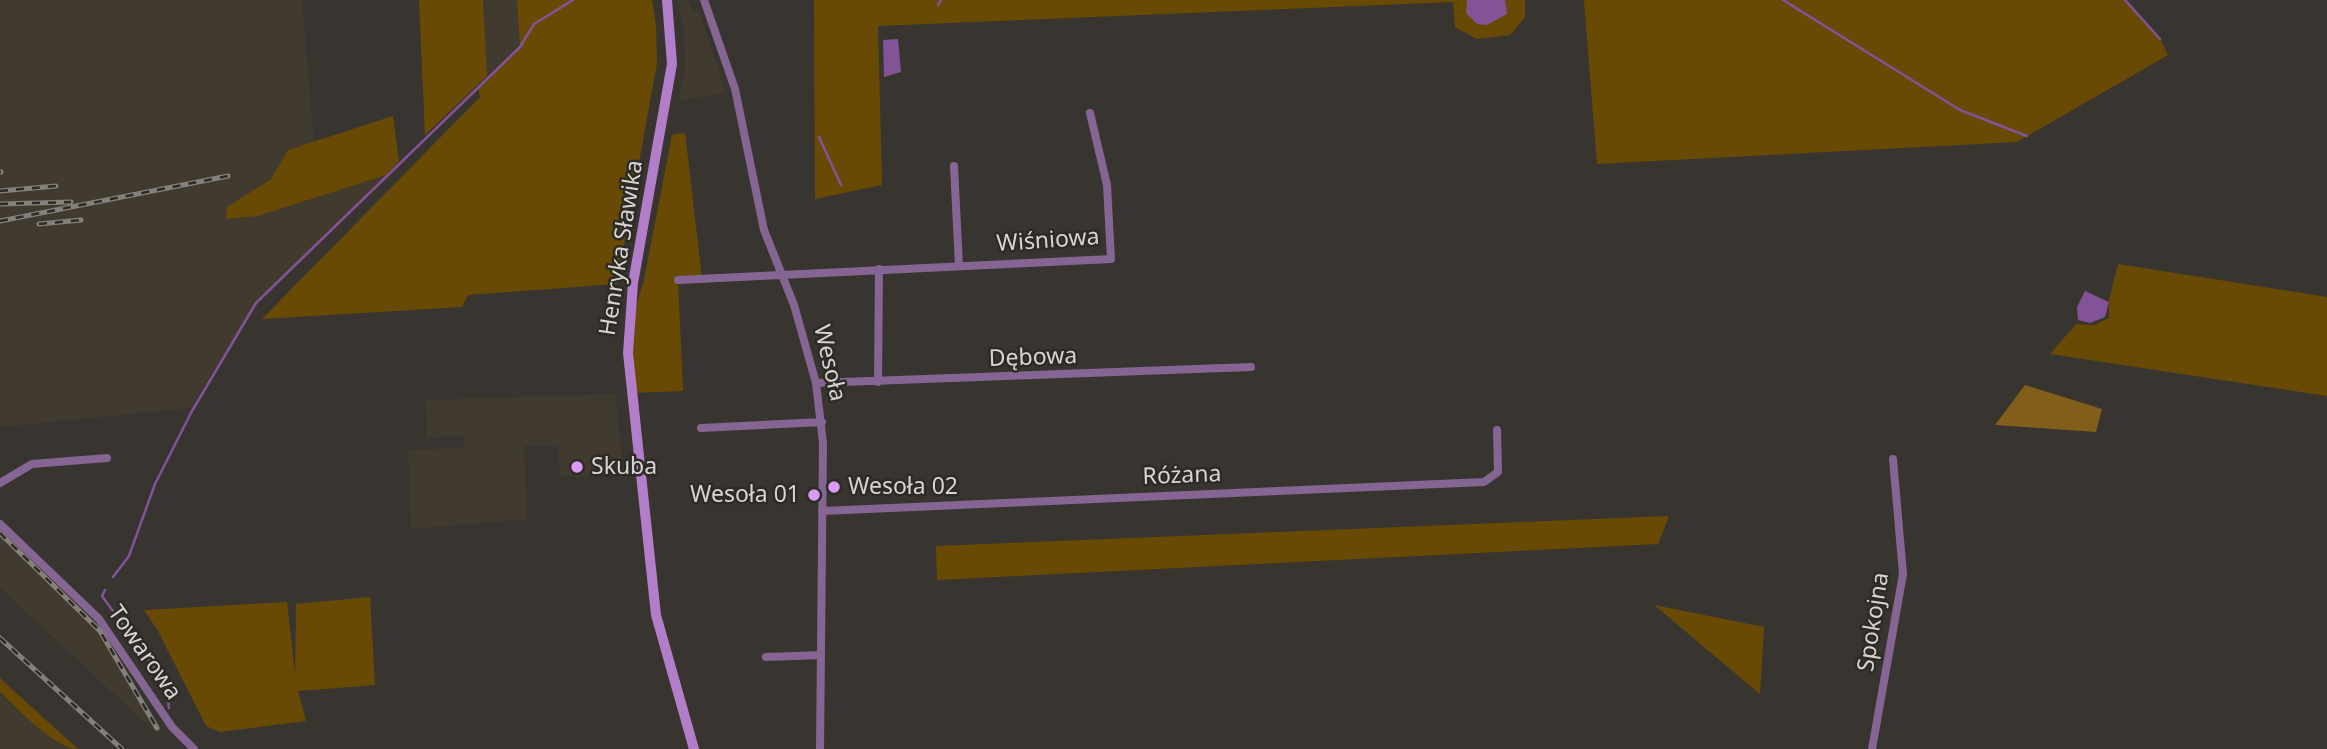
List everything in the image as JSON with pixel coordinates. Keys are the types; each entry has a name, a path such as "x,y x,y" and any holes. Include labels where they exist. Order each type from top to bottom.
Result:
{"main road":[{"name":"Henryka Sławika","path":"667,0 672,64 634,283 628,353 656,615 694,749"}],"street":[{"name":"Wesoła","path":"704,0 735,89 764,230 794,305 816,383 822,422 820,749"},
{"name":"Wiśniowa","path":"678,280 1111,259 1107,184 1090,113"},
{"path":"954,166 958,266"},
{"path":"878,269 878,382"},
{"name":"Dębowa","path":"816,383 1251,367"},
{"path":"701,428 822,422"},
{"name":"Różana","path":"822,511 1484,482 1498,472 1497,430"},
{"path":"0,483 32,464 107,458"},
{"name":"Spokojna","path":"1872,749 1903,574 1893,459"},
{"name":"Towarowa","path":"0,524 99,619 172,727 194,749"},
{"path":"766,657 821,655"}],"shaded area":[{"path":"0,0 302,0 314,143 288,151 271,179 227,207 258,216 386,175 256,303 190,408 0,427"},
{"path":"419,0 483,0 487,76 425,135"},
{"path":"483,0 517,0 520,47 487,76"},
{"path":"517,0 652,0 657,63 617,284 468,295 462,307 262,319 480,97 478,87 520,47"},
{"path":"678,0 688,0 693,11 698,9 726,92 679,101 685,67 684,29"},
{"path":"814,0 1525,0 1525,17 1510,35 1477,39 1455,27 1453,2 878,26 882,185 815,199"},
{"path":"1467,0 1505,0 1507,14 1487,25 1477,24 1466,13"},
{"path":"1584,0 2125,0 2160,39 2168,55 2017,142 1597,164"},
{"path":"898,39 901,72 884,77 883,40"},
{"path":"393,116 399,161 386,175 258,216 226,219 227,207 271,179 288,150"},
{"path":"685,133 702,278 670,280 678,280 683,391 631,393 629,327 644,280 672,135"},
{"path":"2118,264 2327,297 2327,396 2050,354 2076,324 2094,325 2109,318 2109,300"},
{"path":"2085,291 2109,302 2105,317 2090,323 2078,320 2077,307"},
{"path":"2025,385 2102,409 2096,432 1995,425"},
{"path":"615,394 624,475 560,477 558,445 524,446 527,519 411,529 408,451 464,447 464,436 427,438 426,400"},
{"path":"1669,516 1658,544 937,580 936,546"},
{"path":"0,530 103,632 161,730 156,733 0,588"},
{"path":"370,597 375,685 298,691 306,721 220,732 206,726 158,631 144,610 287,602 295,674 296,604"},
{"path":"1654,605 1764,627 1760,694"},
{"path":"0,678 5,683 78,749 0,749"},
{"path":"0,678 78,749 58,742 26,717 0,692"}],"waterway":[{"path":"113,577 129,556 155,484 192,411 256,303 520,47 534,24 573,0"},
{"path":"938,5 941,0"},
{"path":"1783,0 1960,110 2027,136"},
{"path":"2125,0 2160,39"},
{"path":"819,137 841,185"},
{"path":"105,590 102,596 166,684 169,708"}],"railway":[{"path":"0,221 228,176"},
{"path":"0,191 56,186"},
{"path":"0,204 71,202"},
{"path":"39,224 81,220"},
{"path":"0,533 100,631 157,728"},
{"path":"0,638 122,749"}],"place":[{"name":"Skuba","path":"577,467"},
{"name":"Wesoła 02","path":"834,487"},
{"name":"Wesoła 01","path":"814,495"}]}
